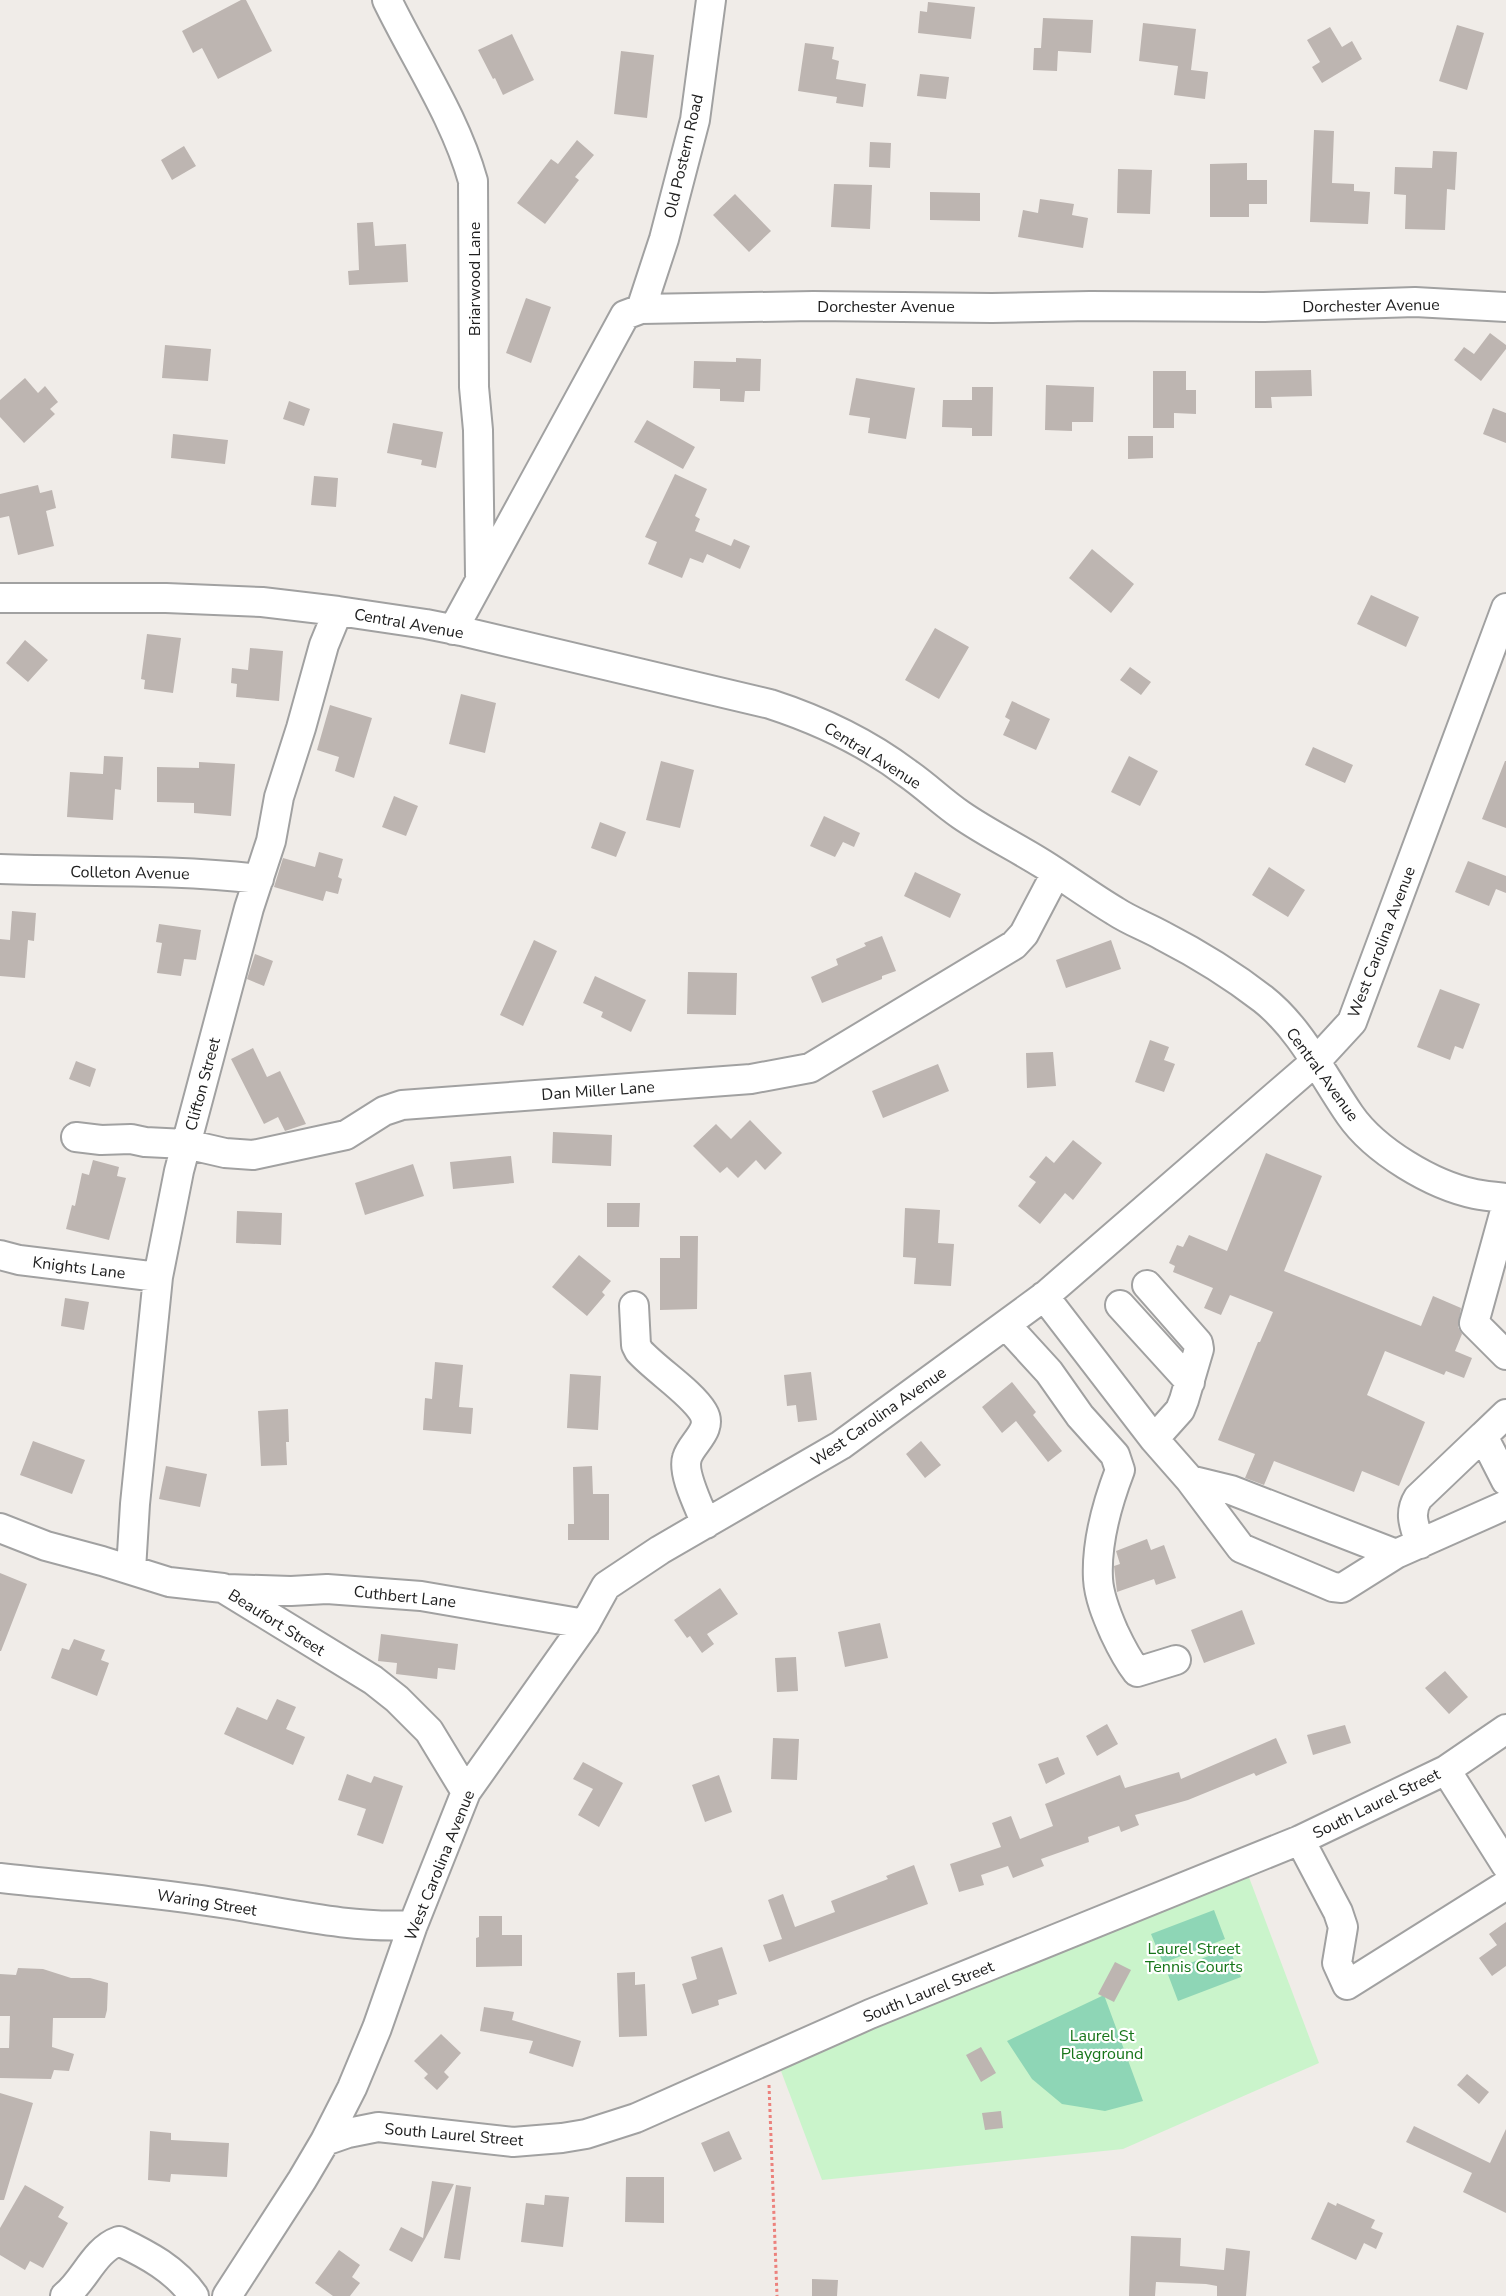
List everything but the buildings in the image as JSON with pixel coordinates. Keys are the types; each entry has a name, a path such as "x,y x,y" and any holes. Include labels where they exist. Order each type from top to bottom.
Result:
{"street":[{"name":"Briarwood Lane","path":"387,0 442,105 469,166 473,182 474,387 478,430 480,578"},
{"name":"Old Postern Road","path":"641,309 664,239 695,120 711,0"},
{"name":"Dorchester Avenue","path":"641,309 813,306 1264,307 1416,302 1506,307"},
{"path":"453,630 625,315 641,309"},
{"name":"Central Avenue","path":"0,598 166,598 262,602 338,611 453,630 770,704 806,716 840,732 906,771 961,815 1116,912 1164,936 1228,974 1264,1000 1281,1017 1316,1061 1351,1117 1392,1155 1445,1184 1473,1194 1506,1198"},
{"name":"West Carolina Avenue","path":"227,2296 325,2141 352,2088 466,1792 585,1624 606,1586 660,1550 841,1445 1006,1325 1044,1296 1316,1061 1352,1022 1506,608"},
{"name":"Clifton Street","path":"131,1570 135,1504 158,1276 186,1144 249,908 275,826 279,797 302,728 324,645 338,611"},
{"name":"Colleton Avenue","path":"0,869 122,870 259,879"},
{"name":"Dan Miller Lane","path":"76,1137 186,1144 225,1153 253,1155 346,1135 384,1111 402,1105 752,1079 810,1068 1014,945 1024,934 1056,873"},
{"path":"1506,1207 1474,1323 1506,1355"},
{"name":"Knights Lane","path":"0,1255 20,1260 158,1276"},
{"path":"1147,1285 1198,1343 1199,1349 1180,1410 1154,1439"},
{"path":"1044,1296 1154,1439 1190,1480 1240,1548 1333,1587 1342,1588 1408,1549 1500,1517"},
{"path":"1120,1305 1190,1382"},
{"path":"634,1306 636,1345 639,1351 685,1394 705,1417 704,1429 686,1462 689,1480 706,1524"},
{"path":"1006,1325 1049,1372 1080,1416 1115,1455 1120,1470 1110,1496 1101,1537 1098,1580 1105,1611 1125,1658 1137,1672 1176,1660"},
{"path":"1408,1549 1411,1515 1413,1505 1418,1498 1506,1414"},
{"path":"1483,1436 1506,1481"},
{"path":"1190,1480 1231,1490 1408,1549"},
{"name":"Beaufort Street","path":"0,1528 46,1546 169,1582 223,1588 373,1680 397,1699 429,1731 466,1792"},
{"name":"Cuthbert Lane","path":"223,1588 291,1591 327,1589 421,1596 585,1624"},
{"name":"South Laurel Street","path":"325,2141 348,2133 378,2127 513,2142 586,2134 636,2118 870,2014 1300,1840 1446,1770 1506,1729"},
{"path":"1446,1770 1506,1865"},
{"path":"1300,1840 1338,1912 1342,1927 1337,1963 1347,1985 1506,1885"},
{"name":"Waring Street","path":"0,1878 138,1891 347,1923 413,1925"},
{"path":"65,2296 76,2287 108,2245 118,2241 168,2268 185,2283 194,2296"}],"path":[{"path":"769,2074 777,2296"}],"green space":[{"name":"Laurel St Playground","path":"1247,1872 1319,2063 1123,2149 822,2180 778,2063"},
{"path":"1214,1910 1225,1939 1163,1963 1151,1934"},
{"path":"1229,1948 1241,1977 1178,2001 1167,1972"},
{"path":"1104,1995 1143,2101 1105,2111 1062,2104 1032,2079 1007,2041"}],"park label":[{"name":"Laurel Street Tennis Courts","path":"1194,1957"}]}
